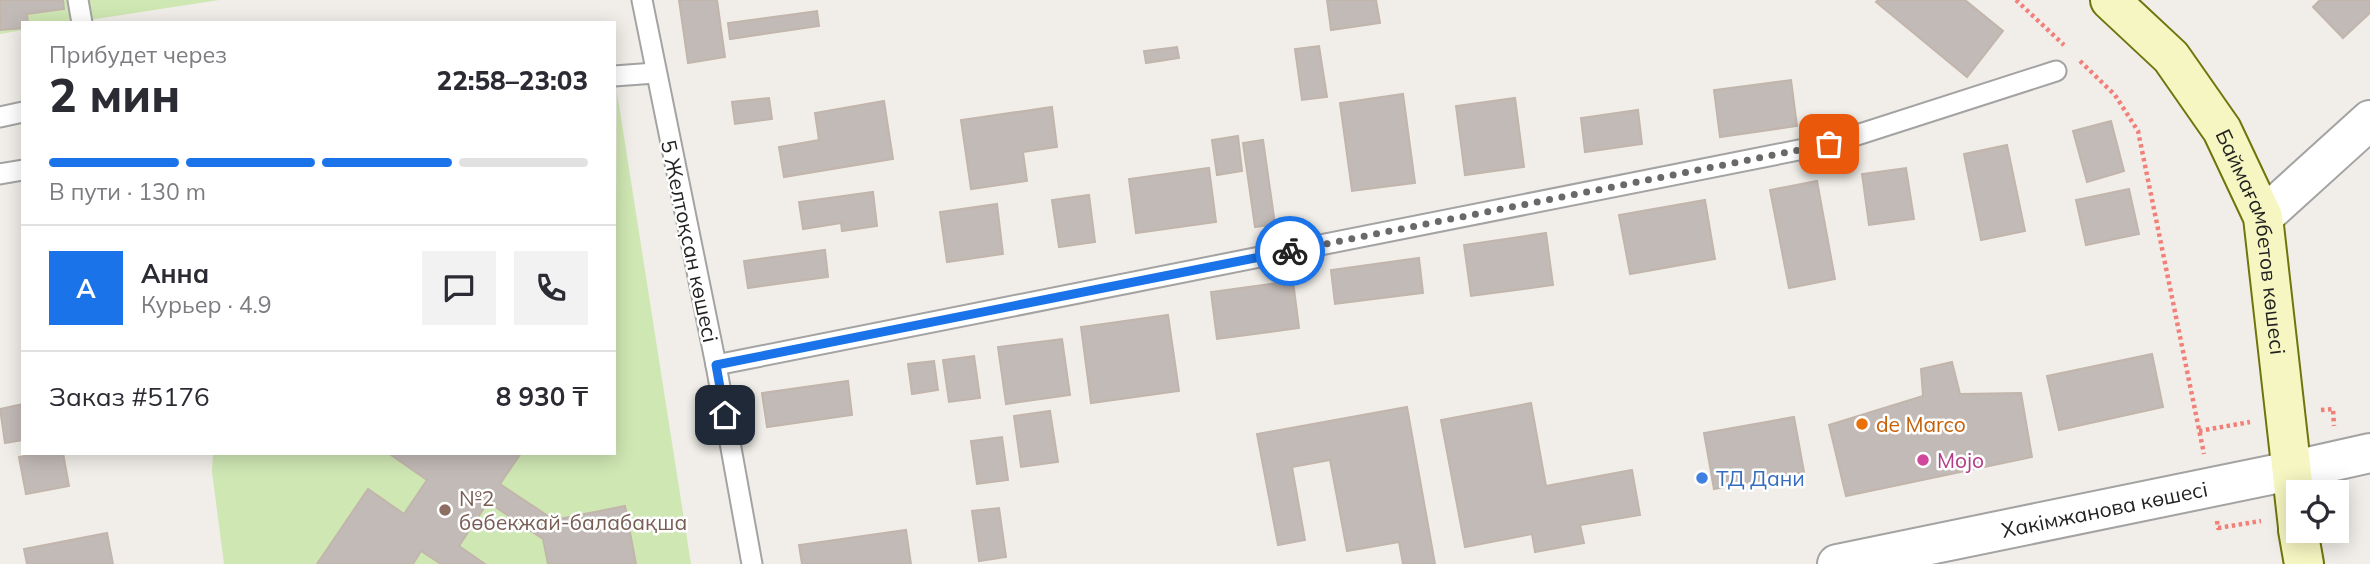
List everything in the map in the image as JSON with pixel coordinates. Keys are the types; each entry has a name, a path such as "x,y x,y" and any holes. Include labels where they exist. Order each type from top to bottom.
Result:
{"main road":[{"name":"Баймағамбетов көшесі","path":"2110,0 2171,58 2215,120 2263,217 2291,480"},
{"name":"Баймағамбетов көшесі","path":"2300,543 2304,564"}],"street":[{"path":"2263,217 2370,120"},
{"name":"Хакімжанова көшесі","path":"1837,564 2370,453"}],"lane":[{"path":"78,0 82,21"},
{"name":"5 Желтоқсан көшесі","path":"642,0 716,365 752,564"},
{"path":"716,365 1829,144 2056,71"},
{"path":"616,76 655,73"},
{"path":"0,117 21,112"},
{"path":"0,174 21,170"}],"path":[{"path":"2016,0 2115,95 2138,131 2211,488"}],"green space":[{"path":"0,0 219,0 83,21 21,21 21,30 0,34"},
{"path":"617,92 691,564 224,564 212,472 213,455 616,455"}],"building":[{"path":"0,0 63,0 64,9 27,14 28,21 21,21 21,28 0,30"},
{"path":"679,0 717,0 725,57 688,63"},
{"path":"1327,0 1376,0 1380,23 1331,30"},
{"path":"1965,0 2003,31 1967,77 1876,2"},
{"path":"2320,0 2370,0 2370,13 2343,38 2313,7"},
{"path":"817,11 819,26 730,39 728,23"},
{"path":"1319,46 1327,97 1302,100 1295,49"},
{"path":"1177,47 1179,58 1146,63 1144,51"},
{"path":"1791,80 1797,126 1720,137 1714,90"},
{"path":"1403,94 1415,183 1352,191 1340,103"},
{"path":"769,98 772,119 735,124 732,102"},
{"path":"1515,98 1524,167 1465,175 1456,106"},
{"path":"884,101 893,159 784,177 779,147 819,140 815,113"},
{"path":"1052,107 1057,147 1023,152 1027,181 971,189 961,120"},
{"path":"1638,110 1642,144 1585,152 1581,118"},
{"path":"2111,121 2124,171 2087,182 2073,131"},
{"path":"1238,136 1242,171 1217,175 1212,140"},
{"path":"1263,140 1275,224 1255,227 1243,143"},
{"path":"2007,145 2025,231 1981,240 1964,154"},
{"path":"1209,168 1216,222 1136,233 1129,179"},
{"path":"1906,168 1914,219 1869,225 1862,174"},
{"path":"1817,181 1835,279 1789,288 1770,190"},
{"path":"2129,189 2139,234 2086,245 2076,200"},
{"path":"873,192 877,226 842,231 841,223 803,229 799,202"},
{"path":"1089,195 1095,242 1059,247 1052,200"},
{"path":"1705,200 1715,259 1630,274 1619,215"},
{"path":"997,204 1003,254 947,262 940,212"},
{"path":"1546,233 1553,285 1471,296 1464,245"},
{"path":"825,250 828,277 748,288 744,261"},
{"path":"1419,258 1423,293 1335,304 1331,270"},
{"path":"1293,281 1299,328 1217,339 1211,292"},
{"path":"1168,315 1179,391 1091,403 1081,327"},
{"path":"1062,339 1070,395 1006,404 998,347"},
{"path":"2152,354 2163,407 2059,430 2047,376"},
{"path":"974,356 980,398 949,402 943,360"},
{"path":"934,361 938,390 912,394 908,364"},
{"path":"1952,362 1960,394 2021,393 2032,457 1846,496 1829,425 1923,396 1921,369"},
{"path":"848,381 852,415 767,427 762,393"},
{"path":"1531,403 1546,486 1632,470 1640,515 1580,525 1584,543 1535,552 1532,534 1465,547 1441,420"},
{"path":"21,404 21,440 5,443 0,409"},
{"path":"1407,407 1435,564 1403,564 1399,542 1347,551 1330,460 1292,467 1305,540 1278,545 1257,434"},
{"path":"1050,411 1058,462 1021,467 1014,416"},
{"path":"1794,417 1804,472 1714,489 1704,433"},
{"path":"1002,437 1008,480 977,484 971,441"},
{"path":"63,455 69,486 26,494 19,457"},
{"name":"№2 бөбекжай-балабақша","path":"391,455 520,455 500,484 554,520 625,506 636,564 548,564 543,539 488,502 459,546 485,564 441,564 421,551 413,564 317,564 368,489 404,514 427,480"},
{"path":"999,508 1006,557 979,561 972,511"},
{"path":"906,530 911,564 802,564 799,545"},
{"path":"107,533 113,564 27,564 24,549"}],"way so far":[{"path":"1290,251 1829,144"}],"place":[{"name":"de Marco","path":"1862,424"},
{"name":"Mojo","path":"1923,460"},
{"name":"ТД Дани","path":"1702,478"},
{"name":"№2 бөбекжай-балабақша","path":"445,510"}],"route":[{"path":"725,415 716,365 1290,251"}]}
